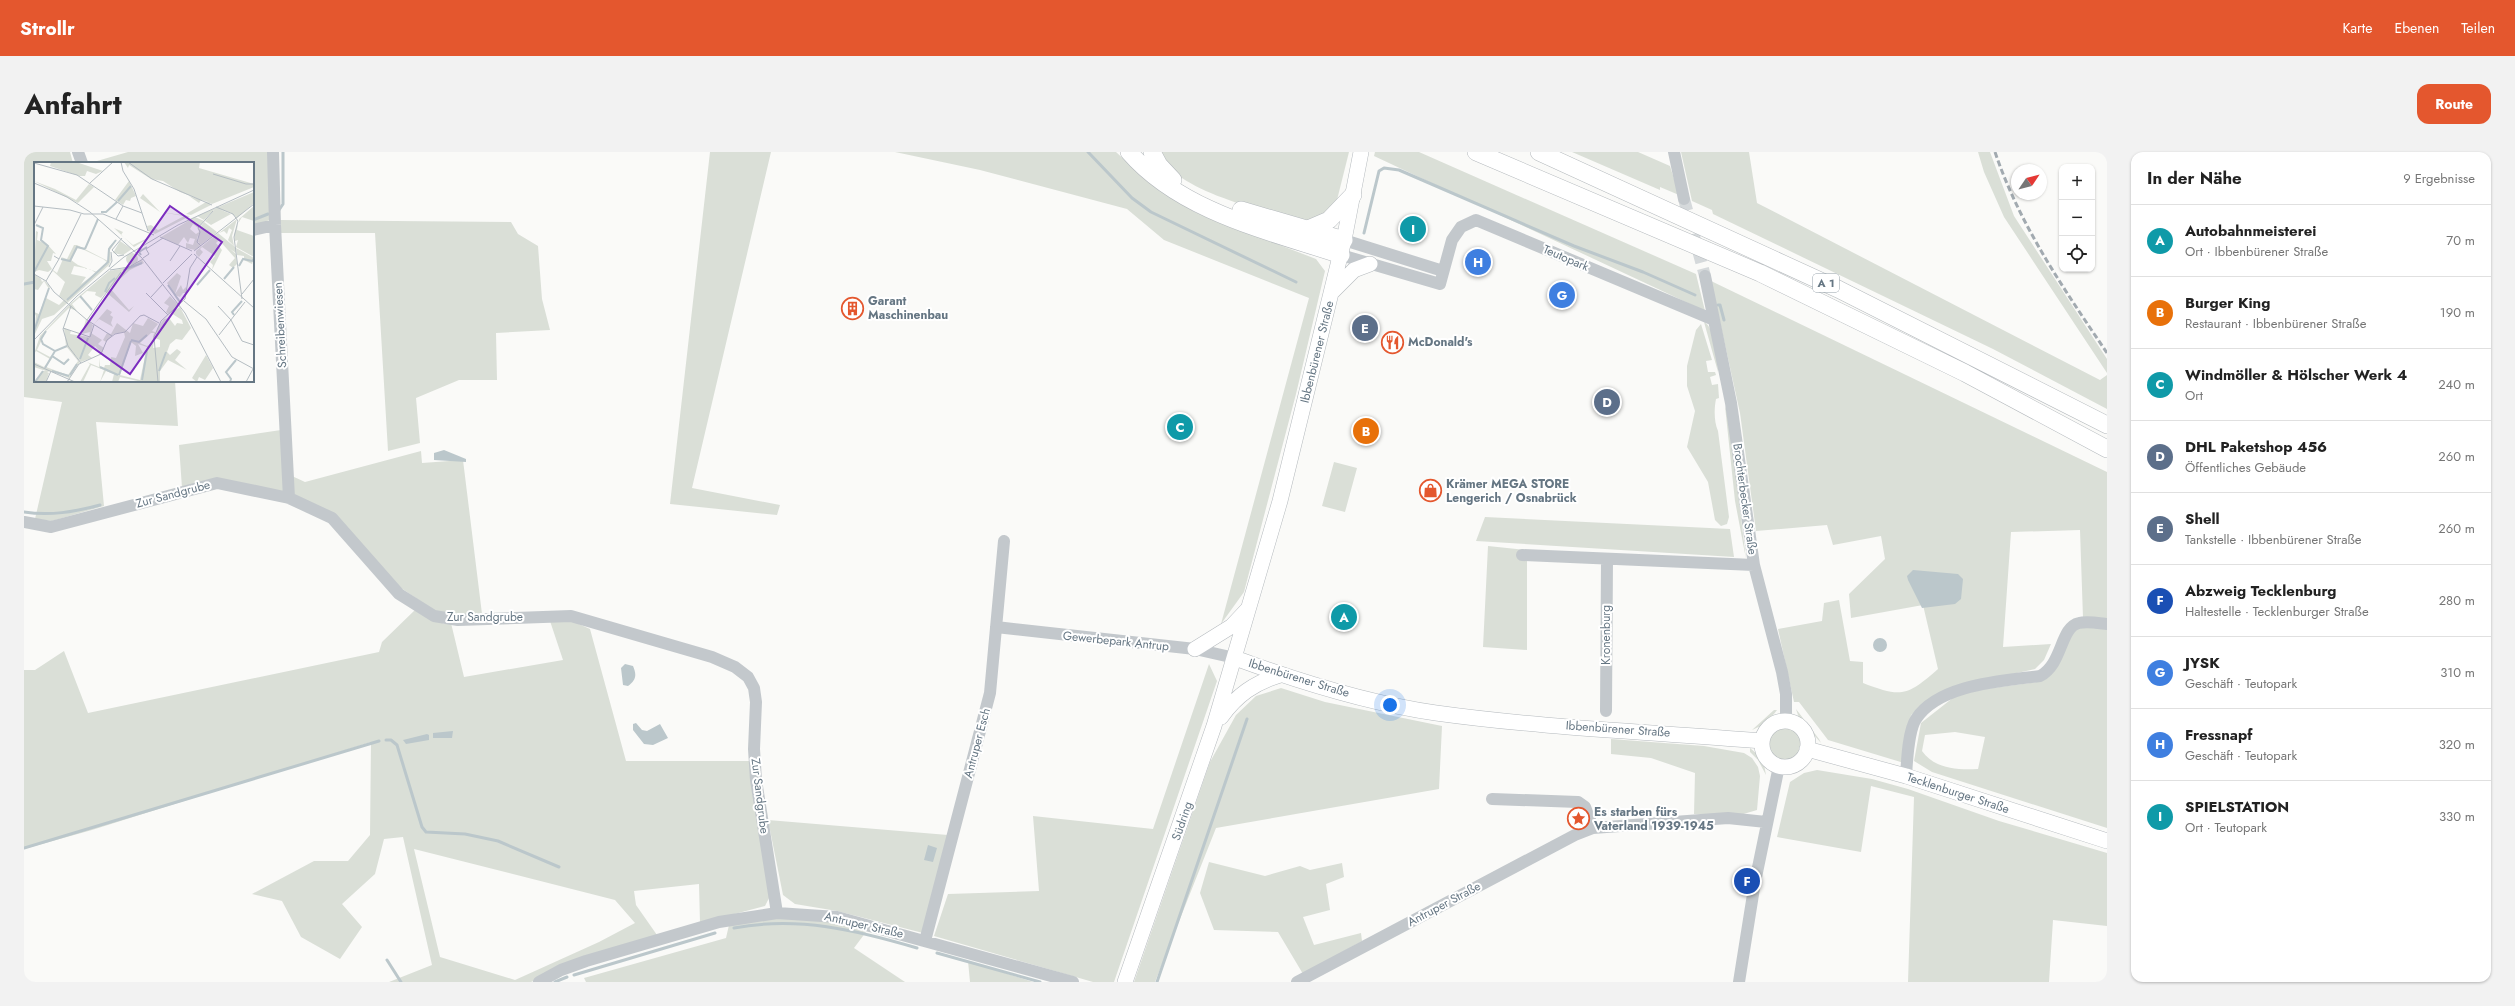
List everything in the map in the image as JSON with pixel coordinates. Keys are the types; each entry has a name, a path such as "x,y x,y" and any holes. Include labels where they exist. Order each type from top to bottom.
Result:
{"highway":[{"path":"1129,152 1152,174 1173,189 1210,208 1342,248"},
{"path":"1152,152 1159,165 1170,178 1188,189 1234,208 1308,228 1342,248"},
{"name":"A 1","path":"1476,152 1760,273 1966,373 2107,449"},
{"name":"A 1","path":"1539,152 1838,288 2107,425"},
{"path":"1308,228 1329,220 1353,195"}],"main road":[{"name":"Ibbenbürener Straße","path":"1361,152 1332,292 1280,501 1235,658 1280,675 1364,699 1436,713 1762,741"},
{"path":"1332,292 1354,270 1370,264"},
{"path":"1194,649 1232,626 1249,608"},
{"name":"Südring","path":"1126,979 1214,726 1235,658"},
{"path":"1214,726 1232,702 1248,688 1280,675"},
{"path":"1786,721 1800,727 1806,737 1807,749 1800,761 1794,765 1779,766 1767,757 1762,741 1767,730 1772,725 1786,721"},
{"name":"Tecklenburger Straße","path":"1807,749 1906,776 2107,841"}],"street":[{"path":"78,152 82,162"},
{"name":"Schreibenwiesen","path":"273,152 275,225 289,498"},
{"path":"1674,152 1684,199"},
{"name":"Teutopark","path":"1342,248 1370,264 1440,284 1452,240 1461,227 1476,220 1714,320"},
{"path":"254,230 275,225"},
{"path":"1342,248 1443,271"},
{"name":"Brochterbecker Straße","path":"1705,276 1731,403 1754,565 1782,672 1786,694 1786,721"},
{"name":"Zur Sandgrube","path":"24,522 51,526 218,483 289,498 332,518 399,594 434,616 458,620 571,616 712,657 735,667 748,677 754,688 756,702 754,749 756,780 776,913"},
{"name":"Antruper Esch","path":"925,941 990,693 1004,541"},
{"path":"1522,555 1754,565"},
{"name":"Kronenburg","path":"1606,711 1607,559"},
{"path":"1906,776 1912,730 1916,719 1928,707 1965,686 2040,676 2049,672 2055,662 2067,631 2072,626 2078,623 2107,624"},
{"name":"Gewerbepark Antrup","path":"996,627 1194,649 1235,658"},
{"path":"1739,982 1766,822 1779,766"},
{"path":"1492,799 1578,802 1585,807 1593,828"},
{"name":"Antruper Straße","path":"1297,982 1568,838 1593,828 1728,818 1766,822"},
{"name":"Antruper Straße","path":"539,982 573,966 719,922 776,913 836,916 1073,982"}],"shaded area":[{"path":"24,152 70,152 73,162 34,162 34,382 175,382 178,426 96,422 104,506 52,521 35,519 62,402 24,397"},
{"path":"128,152 268,152 270,220 254,226 254,162 93,162"},
{"path":"710,152 771,152 692,488 780,505 777,515 670,504"},
{"path":"895,152 1116,152 1143,177 1195,212 1316,259 1325,271 1296,394 1244,592 1221,624 1309,298 1164,240 1127,209 980,170"},
{"path":"1160,152 1349,152 1337,200 1331,211 1311,221 1280,215 1244,205 1210,193 1182,178"},
{"path":"1375,152 1419,152 1696,274 1705,311 1374,156"},
{"path":"1572,152 1638,152 1670,166 1679,195 1660,187 1660,190"},
{"path":"1681,152 1749,152 1757,203 2100,380 2107,375 2107,409 1993,349 1713,214 1712,210 1692,201"},
{"path":"1978,152 1990,152 2014,216 2107,359 2107,373 2004,217 1984,172"},
{"path":"280,220 511,222 518,234 538,246 542,299 550,330 496,333 497,380 459,380 416,398 420,443 388,451 375,233 281,233"},
{"path":"1711,281 2107,472 2107,619 2083,618 2080,530 2011,532 2003,647 2051,644 2044,660 2035,669 1949,688 1911,715 1904,763 1828,740 1799,702 1794,702 1778,629 1822,621 1824,603 1839,600 1850,661 1863,662 1863,683 1887,691 1904,692 1919,685 1938,669 1923,605 1851,618 1849,594 1885,559 1881,536 1833,545 1827,525 1756,531 1740,413"},
{"path":"1704,322 1711,330 1713,337 1718,372"},
{"path":"1701,324 1712,360 1706,361 1708,372 1715,372 1716,375 1710,377 1712,385 1718,384 1719,398 1716,399 1715,420 1718,431 1729,517 1727,524 1721,526 1715,520 1708,482 1687,447 1695,411 1687,386 1687,366 1696,330"},
{"path":"1725,406 1729,418 1746,559 1735,501"},
{"path":"281,430 292,476 305,482 421,451 422,463 463,460 482,614 459,615 435,611 401,588 332,513 219,480 182,488 179,445"},
{"path":"444,450 466,459 466,462 434,460 434,453"},
{"path":"1334,462 1357,468 1345,512 1322,506"},
{"path":"1485,517 1730,529 1734,557 1476,541"},
{"path":"1488,546 1527,550 1527,650 1483,647"},
{"path":"1913,570 1958,574 1963,579 1961,599 1955,604 1922,608 1907,576"},
{"path":"417,608 444,624 451,623 464,677 563,660 550,621 570,620 590,629 626,761 750,761 770,896 765,906 700,923 699,884 634,891 636,905 657,935 531,982 389,982 432,965 403,837 384,839 375,874 342,904 362,927 340,959 301,937 282,901 252,894 314,861 348,861 370,835 371,742 92,830 24,849 24,670 35,670 64,651 88,713 379,652 382,642","holes":["414,849 615,900 635,923 599,942 515,980 440,957"]},
{"path":"2083,626 2107,629 2107,828 1932,772 1914,761 1921,723 1954,697 1969,691 2037,682 2043,678 2073,632","holes":["1955,732 1985,737 1978,769 1962,769 1940,765 1933,762 1922,751 1925,735"]},
{"path":"1877,638 1883,638 1887,642 1887,648 1883,652 1877,652 1873,648 1873,642"},
{"path":"625,664 633,666 635,672 633,682 628,686 623,685 621,668"},
{"path":"1209,664 1217,681 1114,982 1093,982 934,936 948,894 1039,891 1033,816 1153,829"},
{"path":"1281,688 1325,702 1442,726 1439,789 1216,828 1155,982 1134,982 1210,762 1236,715 1256,696"},
{"path":"1796,709 1819,739 1821,743 1799,718"},
{"path":"1774,710 1777,710 1767,723 1752,730"},
{"path":"636,723 642,730 647,731 660,724 668,738 653,745 644,744 633,730 633,724"},
{"path":"1782,727 1788,727 1792,728 1799,734 1802,744 1801,751 1795,758 1788,761 1782,761 1778,760 1771,754 1768,747 1768,741 1769,737 1775,730"},
{"path":"453,731 452,738 433,738 433,733"},
{"path":"427,734 429,735 429,740 406,744 403,740"},
{"path":"1611,739 1704,746 1744,753 1752,758 1758,767 1760,776 1757,810 1740,815 1694,814 1695,773 1651,758 1611,754"},
{"path":"1750,748 1763,759 1766,775 1758,760 1750,752"},
{"path":"1817,770 1872,779 1908,789 1999,821 2107,853 2107,926 2053,920 2049,982 1908,982 1914,797 1871,786 1861,852 1777,837 1790,782 1804,773"},
{"path":"768,820 948,835 923,933 837,911 795,904 783,895"},
{"path":"928,845 937,848 933,862 924,860"},
{"path":"1209,862 1265,876 1300,866 1310,870 1342,863 1344,877 1326,884 1330,910 1303,917 1314,945 1361,933 1362,941 1303,974 1278,932 1214,930 1200,893"},
{"path":"775,917 833,922 866,932 854,948 905,982 586,982 584,978 726,938 729,925"},
{"path":"968,961 1033,982 970,982"}],"waterway":[{"path":"279,210 283,204 283,152"},
{"path":"1088,152 1132,198 1151,212 1296,282"},
{"path":"1364,233 1379,171 1384,168 1399,170 1574,246 1643,272 1695,295"},
{"path":"254,220 268,214"},
{"path":"24,284 34,282"},
{"path":"1718,305 1720,305 1724,320"},
{"path":"24,512 43,514 62,513 100,505"},
{"path":"1157,982 1247,719"},
{"path":"386,740 391,740 397,745 422,827 426,832 465,834 498,841 559,867"},
{"path":"24,848 379,741"},
{"path":"734,928 758,925 804,924 849,931 917,948"},
{"path":"574,975 715,933"},
{"path":"937,953 1040,982"},
{"path":"387,960 401,982"},
{"path":"555,982 567,977"}],"tunnel":[{"path":"1684,199 1705,276"}],"railway":[{"path":"1995,152 2005,179 2030,231 2059,281 2107,353"}],"place":[{"name":"SPIELSTATION","path":"1413,229"},
{"name":"Fressnapf","path":"1478,262"},
{"name":"JYSK","path":"1562,295"},
{"name":"Garant Maschinenbau","path":"852,308"},
{"name":"Shell","path":"1365,328"},
{"name":"McDonald's","path":"1393,342"},
{"name":"DHL Paketshop 456","path":"1607,402"},
{"name":"Windmöller & Hölscher Werk 4","path":"1180,427"},
{"name":"Burger King","path":"1366,431"},
{"name":"Krämer MEGA STORE Lengerich / Osnabrück","path":"1431,491"},
{"name":"Autobahnmeisterei","path":"1344,617"},
{"name":"Es starben fürs Vaterland 1939-1945","path":"1578,819"},
{"name":"Abzweig Tecklenburg","path":"1747,881"}]}
